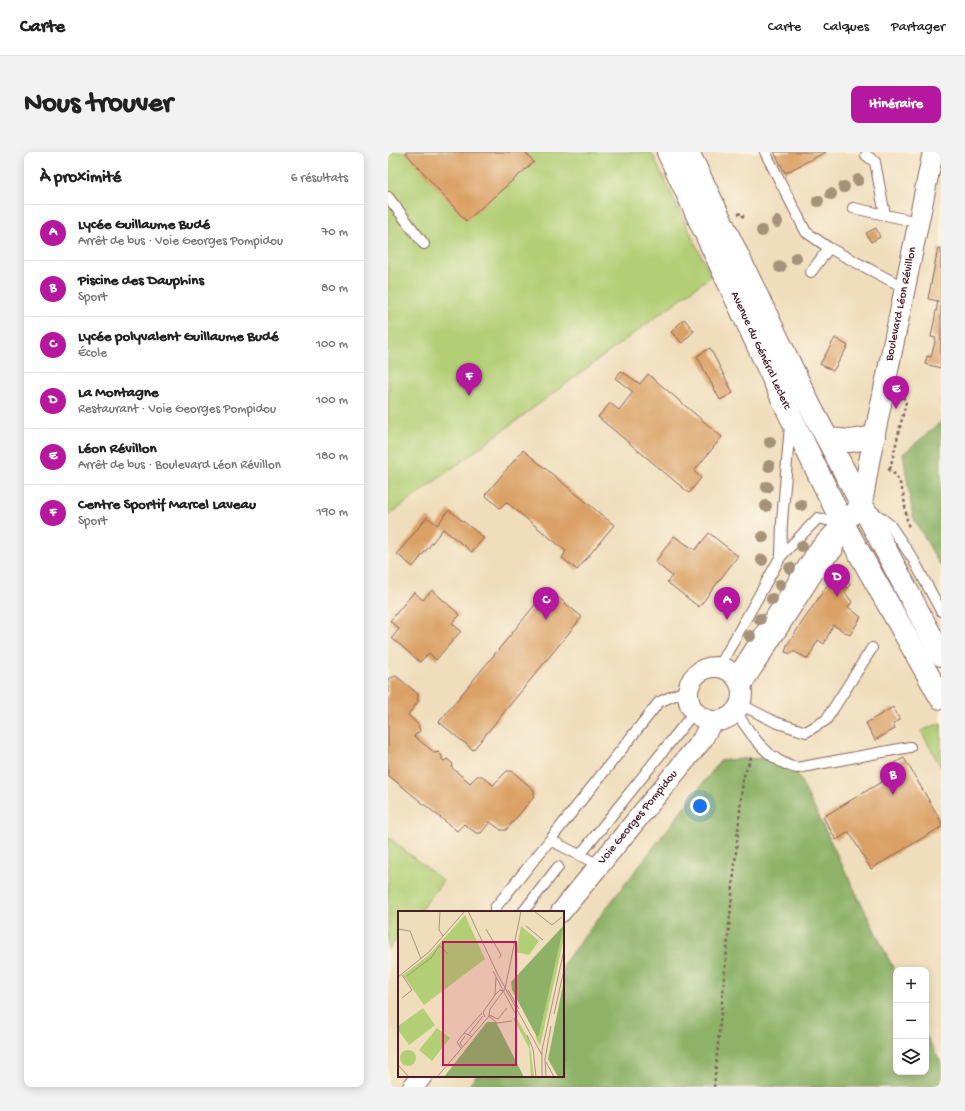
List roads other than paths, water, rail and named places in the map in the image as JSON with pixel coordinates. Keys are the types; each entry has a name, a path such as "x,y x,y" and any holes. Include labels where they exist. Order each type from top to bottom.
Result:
{"main road":[{"name":"Avenue du Général Leclerc","path":"668,152 791,418 843,524 941,698"},
{"name":"Avenue du Général Leclerc","path":"688,152 780,347 862,504"},
{"path":"828,439 850,441 874,437"},
{"path":"862,504 941,655"}],"street":[{"name":"Boulevard Léon Révillon","path":"862,504 874,437 933,152"},
{"path":"739,697 728,670 719,667 705,669 697,674 689,689 689,700 703,716 720,721 739,697 818,551 862,504"},
{"name":"Voie Georges Pompidou","path":"562,911 702,740 703,716"},
{"path":"413,1087 421,1077"}],"lane":[{"path":"765,152 806,232 829,248 905,288"},
{"path":"866,155 875,162 885,215"},
{"path":"388,197 424,244"},
{"path":"854,208 918,222"},
{"path":"811,272 829,248"},
{"path":"781,556 782,522 791,418"},
{"name":"Avenue du Général Leclerc","path":"862,504 890,525 913,559 941,611"},
{"path":"719,667 781,556 818,518 843,524 838,552 825,563 739,697"},
{"path":"838,552 860,555"},
{"path":"739,697 775,722 806,732 826,720 872,648"},
{"path":"495,911 495,908 659,702 689,689"},
{"path":"739,697 757,743 786,766 797,768 910,747"},
{"path":"580,855 703,716"},
{"path":"550,840 599,864"},
{"path":"524,911 558,867"}],"place":[{"name":"Centre Sportif Marcel Laveau","path":"469,396"},
{"name":"Léon Révillon","path":"896,409"},
{"name":"La Montagne","path":"837,597"},
{"name":"Lycée polyvalent Guillaume Budé","path":"546,620"},
{"name":"Lycée Guillaume Budé","path":"727,620"},
{"name":"Piscine des Dauphins","path":"893,795"}]}
